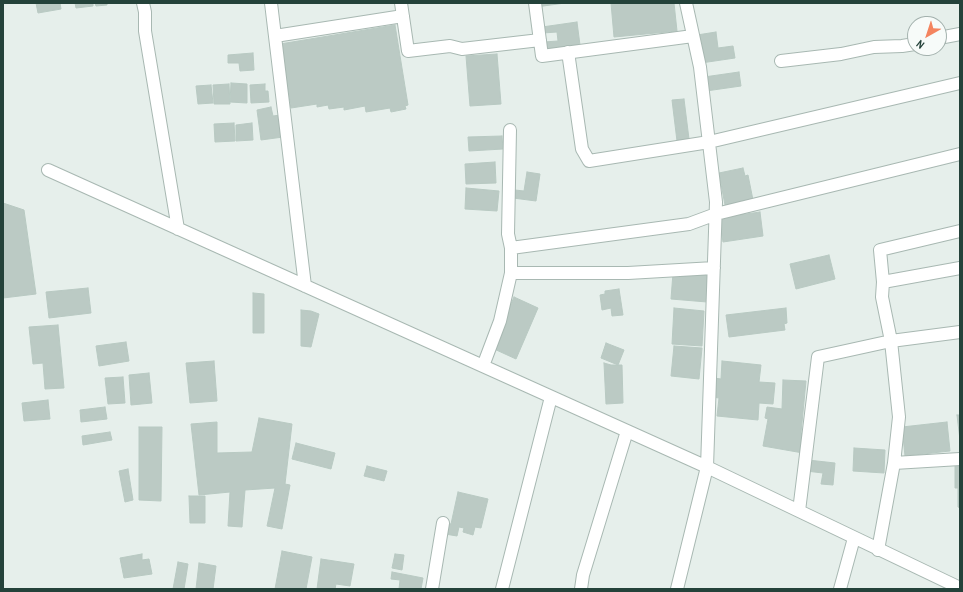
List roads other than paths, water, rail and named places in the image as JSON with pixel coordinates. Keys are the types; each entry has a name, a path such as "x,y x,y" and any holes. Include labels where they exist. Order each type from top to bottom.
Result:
{"street":[{"path":"143,3 145,12 145,31 178,229"},
{"path":"271,3 305,286"},
{"path":"401,3 408,50 450,46 462,49 540,40"},
{"path":"535,3 542,56 693,36"},
{"path":"677,589 708,467 716,214 710,142 700,67 686,3"},
{"path":"275,36 403,16"},
{"path":"947,36 960,34"},
{"path":"781,61 842,54 874,47 907,45"},
{"path":"568,52 582,149 589,161 710,142 960,83"},
{"path":"483,366 500,321 511,273 511,248 508,234 510,130"},
{"path":"511,248 689,224 716,214 960,154"},
{"path":"48,170 708,467 878,550 960,588"},
{"path":"878,550 894,463 899,416 891,341 882,297 883,282 880,250 960,231"},
{"path":"511,273 628,273 714,268"},
{"path":"883,282 960,268"},
{"path":"799,512 818,357 891,341 960,332"},
{"path":"502,589 551,397"},
{"path":"581,589 583,575 627,431"},
{"path":"894,463 960,459"},
{"path":"432,589 443,523"},
{"path":"840,589 854,538"}]}
